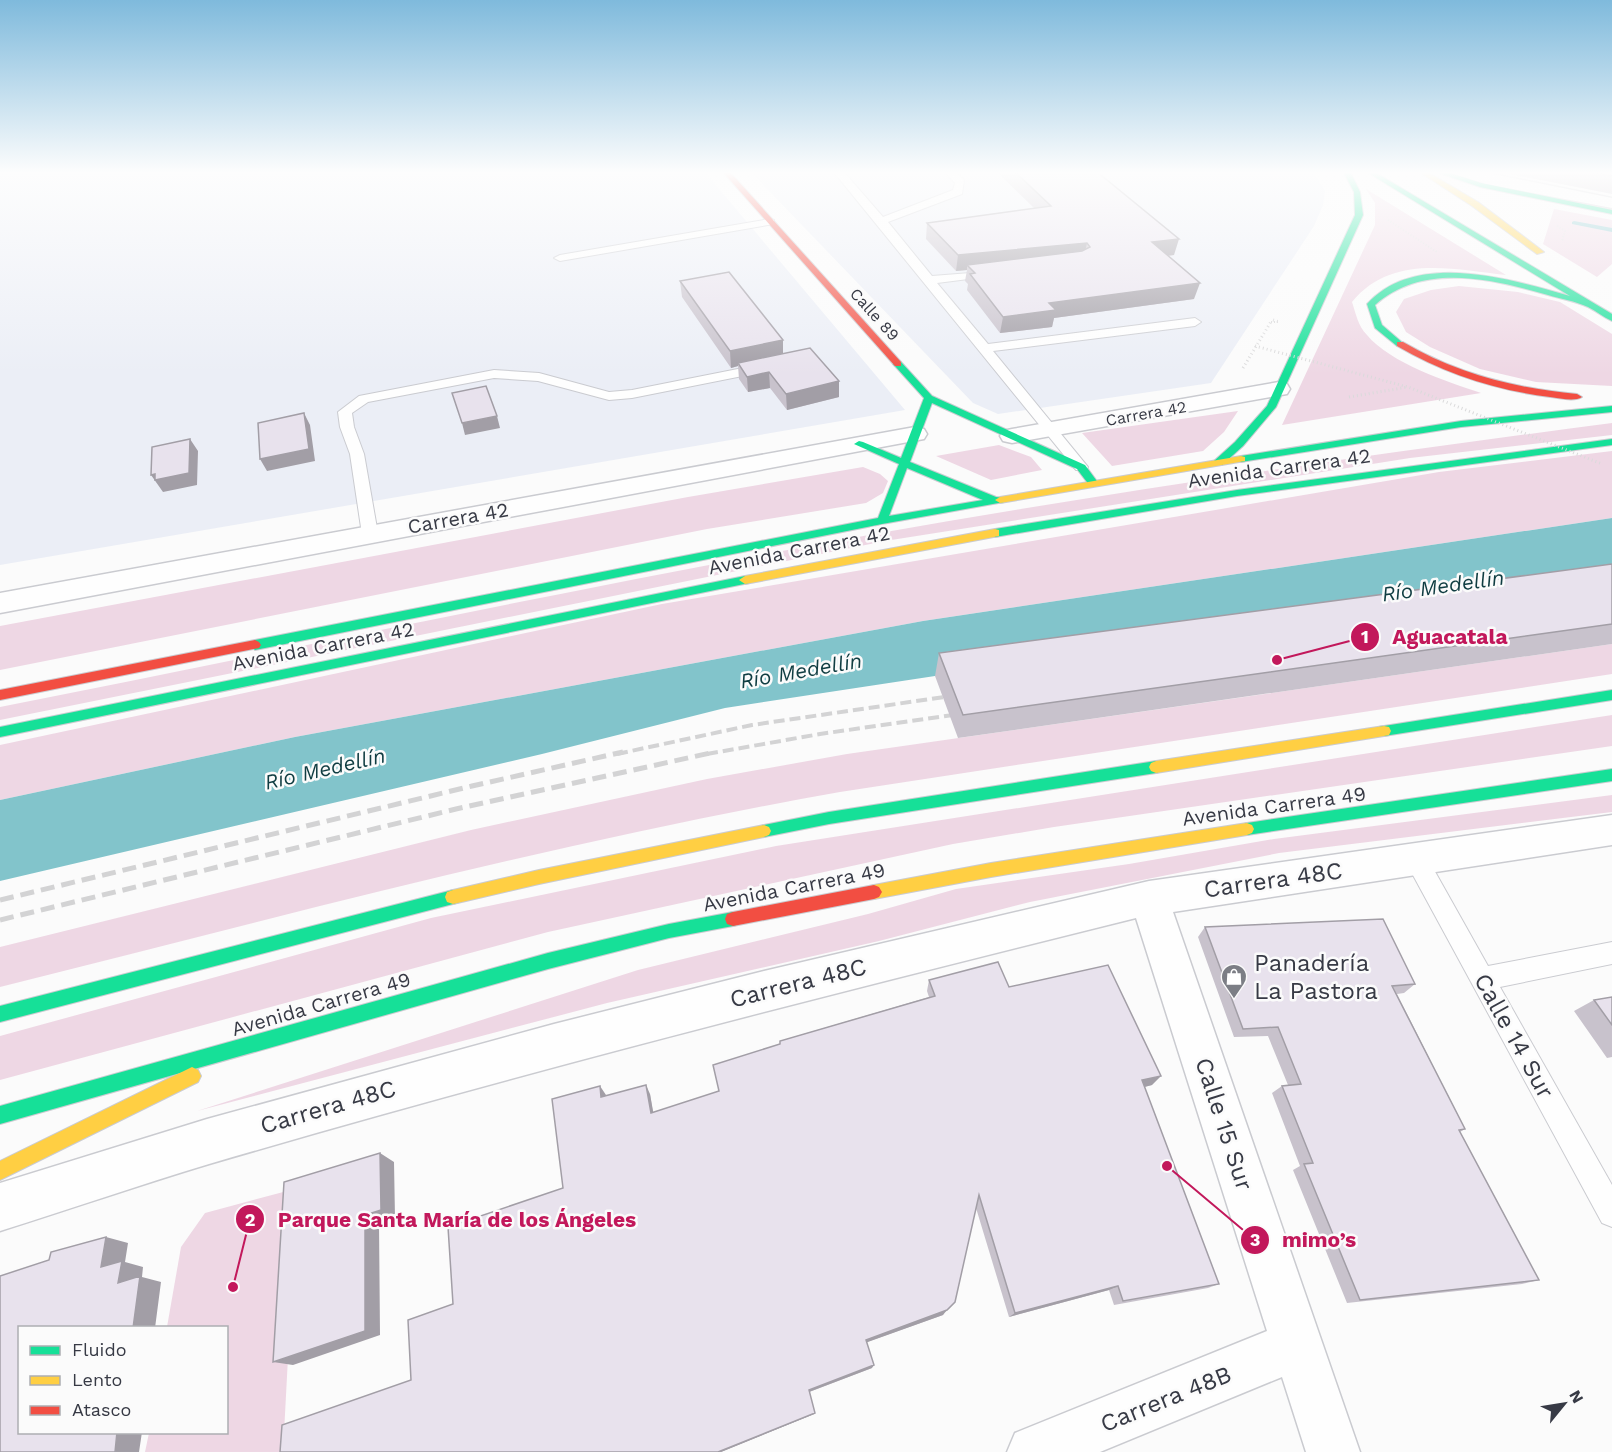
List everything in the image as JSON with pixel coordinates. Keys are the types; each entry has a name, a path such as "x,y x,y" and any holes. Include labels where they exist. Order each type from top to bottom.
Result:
{"main road":[{"name":"Calle 89","path":"785,239 929,398 1081,467 1094,484"},
{"path":"1218,463 1257,425 1271,407 1348,239"},
{"path":"1481,239 1612,318"},
{"path":"1522,239 1550,260"},
{"path":"1590,304 1480,278 1448,277 1403,282 1381,292 1371,304 1377,323 1393,340 1418,356 1454,372 1492,386 1530,393 1612,399"},
{"path":"882,521 929,398"},
{"name":"Avenida Carrera 42","path":"0,695 882,521 1399,432 1612,409"},
{"name":"Avenida Carrera 42","path":"0,732 765,576 1008,531 1237,493 1612,442"},
{"path":"859,444 995,501"},
{"path":"0,1014 417,905 539,877 841,816 1612,695"},
{"name":"Avenida Carrera 49","path":"0,1115 548,961 669,931 991,870 1199,836 1612,775"},
{"path":"0,1171 266,1040"}],"street":[{"name":"Carrera 42","path":"1012,436 1280,389"},
{"name":"Carrera 42","path":"0,603 915,434"},
{"name":"Carrera 48C","path":"0,1207 207,1142 554,1045 776,988 1149,898 1612,830"},
{"name":"Calle 15 Sur","path":"1149,898 1333,1452"},
{"name":"Carrera 48B","path":"1034,1452 1297,1345"}],"lane":[{"path":"560,258 672,239"},
{"path":"895,239 1081,467"},
{"path":"929,280 1010,270"},
{"path":"984,348 1195,322"},
{"path":"370,534 357,454 347,427 345,412 364,399 494,374 539,378 609,396 632,394 778,365"},
{"name":"Calle 14 Sur","path":"1416,859 1612,1213"},
{"path":"1482,979 1612,953"}],"path":[{"path":"1417,239 1441,254"},
{"path":"1242,368 1272,320"},
{"path":"1255,346 1408,387 1602,464"},
{"path":"1349,397 1408,387"}],"shaded area":[{"path":"0,239 761,239 905,410 0,565"},
{"path":"815,239 1306,239 1211,383 998,414 973,403"},
{"path":"1369,239 1447,239 1506,275 1444,268 1404,271 1385,277 1368,287 1352,302 1361,328 1377,345 1404,363 1481,393 1282,425"},
{"path":"1545,239 1612,239 1612,264 1597,277 1543,244"},
{"path":"1459,286 1518,292 1560,302 1612,334 1612,386 1536,382 1480,369 1430,347 1406,332 1396,312 1404,299 1431,290"},
{"path":"1238,411 1224,432 1203,451 1112,466 1082,433"},
{"path":"1612,423 1612,435 1410,458 885,541 0,720 0,707 770,553 1062,502"},
{"path":"999,445 1031,457 1042,470 991,480 936,456"},
{"path":"1612,451 1612,518 923,621 295,737 0,800 0,745 662,604 1439,472"},
{"path":"863,467 880,474 888,481 883,493 866,503 707,529 0,670 0,626 688,497"},
{"path":"1612,644 1612,674 840,792 734,812 418,882 0,987 0,947 471,830 707,779 847,754"},
{"path":"1612,715 1612,746 1054,827 953,844 548,932 0,1080 0,1036 431,918 776,846"},
{"path":"1612,795 1612,812 1279,853 1030,902 879,941 607,1003 197,1111 638,970 868,914 956,889 1129,864 1274,839"},
{"path":"287,1191 294,1244 283,1452 145,1452 149,1434 228,1434 228,1326 167,1326 181,1247 205,1213"}],"water":[{"name":"Río Medellín","path":"1612,518 1612,584 935,676 725,708 542,754 0,881 0,800 295,737 923,621"}],"building":[{"path":"942,239 1179,239 1152,242 1200,283 1049,303 1056,310 1003,317 970,274 975,273 967,265 1082,251 1090,247 1087,243 958,255"},
{"path":"729,272 783,340 730,351 680,281"},
{"path":"810,348 839,381 786,394 769,372 747,377 738,363"},
{"path":"486,386 497,416 462,423 452,393"},
{"path":"304,413 309,449 260,459 258,423"},
{"path":"190,439 189,473 155,480 155,474 151,475 152,447"},
{"path":"1612,564 1612,624 963,715 939,653"},
{"path":"1383,919 1415,984 1392,986 1465,1129 1459,1130 1539,1280 1360,1300 1304,1164 1313,1163 1282,1086 1301,1084 1278,1027 1243,1029 1205,927"},
{"path":"998,962 1009,987 1108,965 1161,1076 1142,1080 1219,1284 1123,1301 1118,1286 1015,1313 979,1195 955,1302 947,1310 866,1340 874,1365 809,1390 815,1413 718,1452 280,1452 282,1425 411,1380 408,1320 453,1304 448,1227 563,1188 552,1099 600,1086 601,1097 646,1085 651,1113 719,1091 713,1065 780,1044 780,1041 935,996 929,980"},
{"path":"1612,997 1612,1025 1594,1000"},
{"path":"380,1153 381,1210 365,1215 365,1331 273,1362 284,1182"},
{"path":"106,1237 101,1267 122,1261 118,1283 140,1276 133,1326 18,1326 18,1434 117,1434 115,1452 0,1452 0,1276 49,1260 51,1252"}],"railway":[{"path":"617,754 752,725 958,695"},
{"path":"707,754 820,734 967,713"},
{"path":"0,900 472,786 623,752"},
{"path":"0,920 456,809 715,752"}],"traffic: fast":[{"path":"1218,463 1239,444 1271,407 1348,239"},
{"path":"1480,239 1612,318"},
{"path":"1400,344 1378,326 1371,304 1393,287 1415,279 1440,276 1492,279 1518,284 1590,305"},
{"path":"898,364 929,398 1081,467 1094,484"},
{"path":"882,521 929,398"},
{"path":"1241,459 1461,424 1612,409"},
{"path":"995,533 1237,493 1612,442"},
{"path":"859,444 995,501"},
{"path":"255,645 882,521 1000,500"},
{"path":"0,732 745,580"},
{"path":"1384,731 1612,695"},
{"path":"764,831 829,818 1156,767"},
{"path":"1247,829 1612,775"},
{"path":"0,1014 453,897"},
{"path":"0,1115 548,961 669,931 733,919"}],"traffic: slow":[{"path":"1522,239 1540,252"},
{"path":"1000,500 1241,459"},
{"path":"745,580 995,533"},
{"path":"1156,767 1384,731"},
{"path":"874,892 991,870 1247,829"},
{"path":"453,897 764,831"},
{"path":"0,1171 192,1076"}],"traffic: jam":[{"path":"786,239 898,364"},
{"path":"1400,344 1442,366 1485,382 1530,392 1577,397"},
{"path":"0,695 255,645"},
{"path":"733,919 874,892"}],"place":[{"name":"Aguacatala","path":"1277,660"},
{"name":"Panadería La Pastora","path":"1234,1000"},
{"name":"mimo’s","path":"1167,1166"},
{"name":"Parque Santa María de los Ángeles","path":"233,1287"}]}
